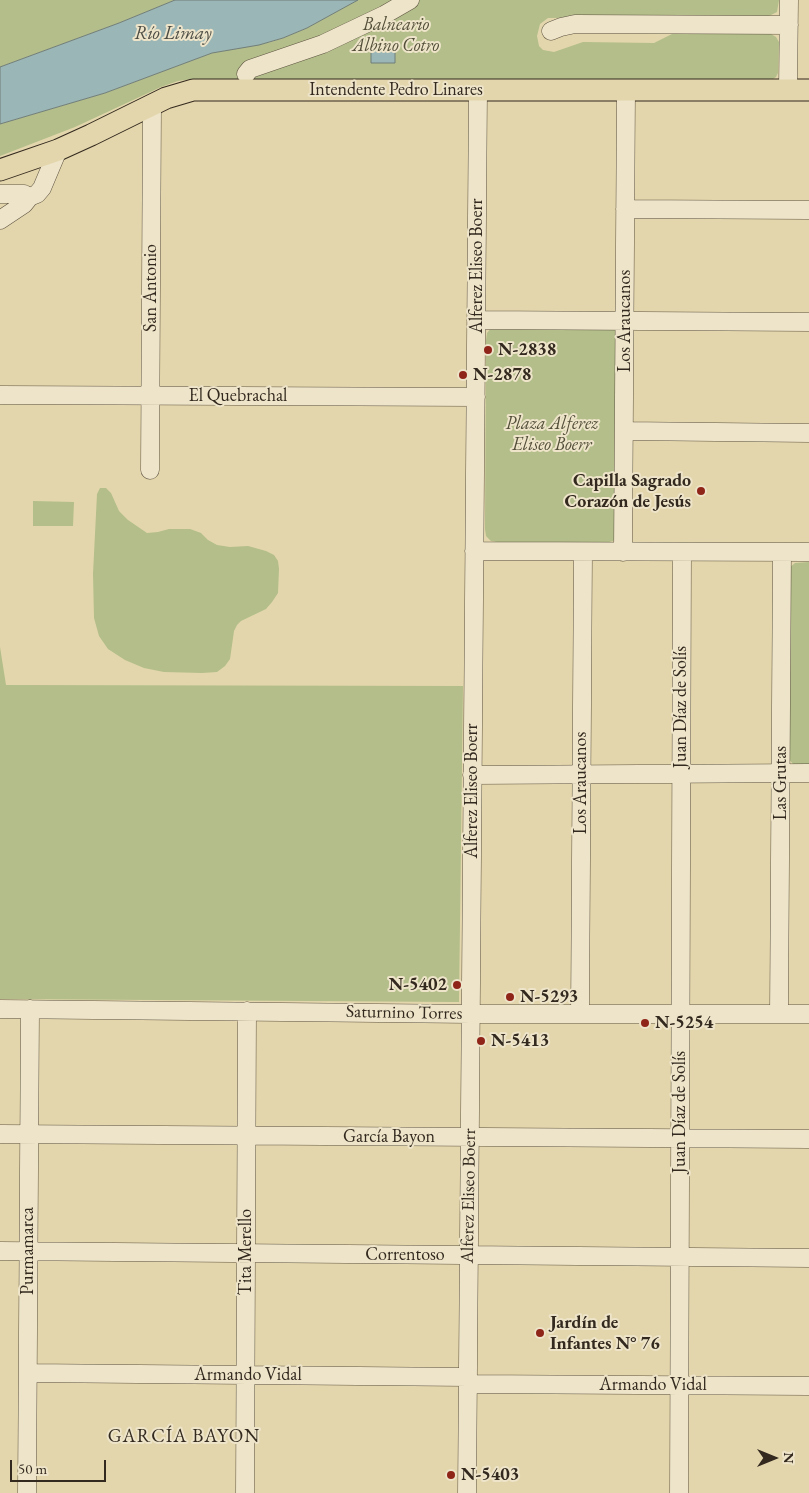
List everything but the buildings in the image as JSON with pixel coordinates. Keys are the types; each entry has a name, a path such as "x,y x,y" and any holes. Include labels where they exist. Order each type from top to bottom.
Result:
{"main road":[{"name":"Intendente Pedro Linares","path":"0,170 58,150 175,94 202,90 809,90"}],"street":[{"path":"246,74 250,69 323,44 384,15 410,0"},
{"path":"788,90 789,0"},
{"path":"551,32 560,27 575,24 789,25"},
{"name":"Alferez Eliseo Boerr","path":"467,1493 478,90"},
{"name":"Los Araucanos","path":"623,552 626,90"},
{"name":"San Antonio","path":"150,470 152,106"},
{"path":"0,220 26,202 28,198 37,194 42,188 58,150"},
{"path":"0,194 24,194 28,198"},
{"path":"625,209 809,210"},
{"path":"476,320 809,322"},
{"name":"El Quebrachal","path":"0,395 476,397"},
{"path":"624,431 809,433"},
{"path":"474,551 809,552"},
{"name":"Los Araucanos","path":"580,1014 583,552"},
{"name":"Juan Díaz de Solís","path":"679,1493 682,552"},
{"name":"Las Grutas","path":"779,1014 782,552"},
{"path":"472,775 809,773"},
{"name":"Saturnino Torres","path":"0,1009 471,1014 809,1014"},
{"name":"Purmamarca","path":"27,1493 30,1009"},
{"name":"Tita Merello","path":"245,1493 248,1012"},
{"name":"García Bayon","path":"0,1134 809,1139"},
{"name":"Correntoso","path":"0,1251 809,1258"},
{"name":"Armando Vidal","path":"28,1373 245,1375 679,1385 809,1386"}],"green space":[{"path":"0,0 175,0 0,67"},
{"name":"Balneario Albino Cotro","path":"358,0 779,0 777,12 769,16 548,18 540,24 537,36 539,46 543,50 554,52 583,42 654,43 674,33 771,34 779,42 778,73 773,79 192,79 178,81 161,87 75,127 0,156 0,124 105,93 212,53 283,38 307,28"},
{"name":"Plaza Alferez Eliseo Boerr","path":"492,327 613,328 616,330 616,539 613,541 605,543 497,542 491,541 486,536 486,340 487,333"},
{"path":"100,488 106,488 111,493 119,511 128,520 147,533 169,529 190,529 201,533 217,545 230,547 248,546 274,555 278,561 278,593 266,609 241,621 237,625 234,631 230,659 217,672 164,672 144,668 125,660 108,649 99,636 94,618 93,574 97,494"},
{"path":"33,501 74,502 73,526 33,526"},
{"path":"809,562 809,765 801,765 793,764 788,758 789,568 795,563"},
{"path":"0,647 6,685 463,686 459,1002 0,999"}],"water":[{"name":"Río Limay","path":"175,0 358,0 307,28 283,38 259,45 212,53 105,93 0,124 0,67"},
{"path":"371,48 395,48 395,63 371,63"}],"place":[{"name":"N-2838","path":"488,350"},
{"name":"N-2878","path":"463,375"},
{"name":"Capilla Sagrado Corazón de Jesús","path":"701,491"},
{"name":"N-5402","path":"457,985"},
{"name":"N-5293","path":"510,997"},
{"name":"N-5254","path":"645,1023"},
{"name":"N-5413","path":"481,1041"},
{"name":"Jardín de Infantes N° 76","path":"540,1333"},
{"name":"N-5403","path":"451,1475"}],"district":[{"name":"GARCÍA BAYON","path":"184,1437"}]}
